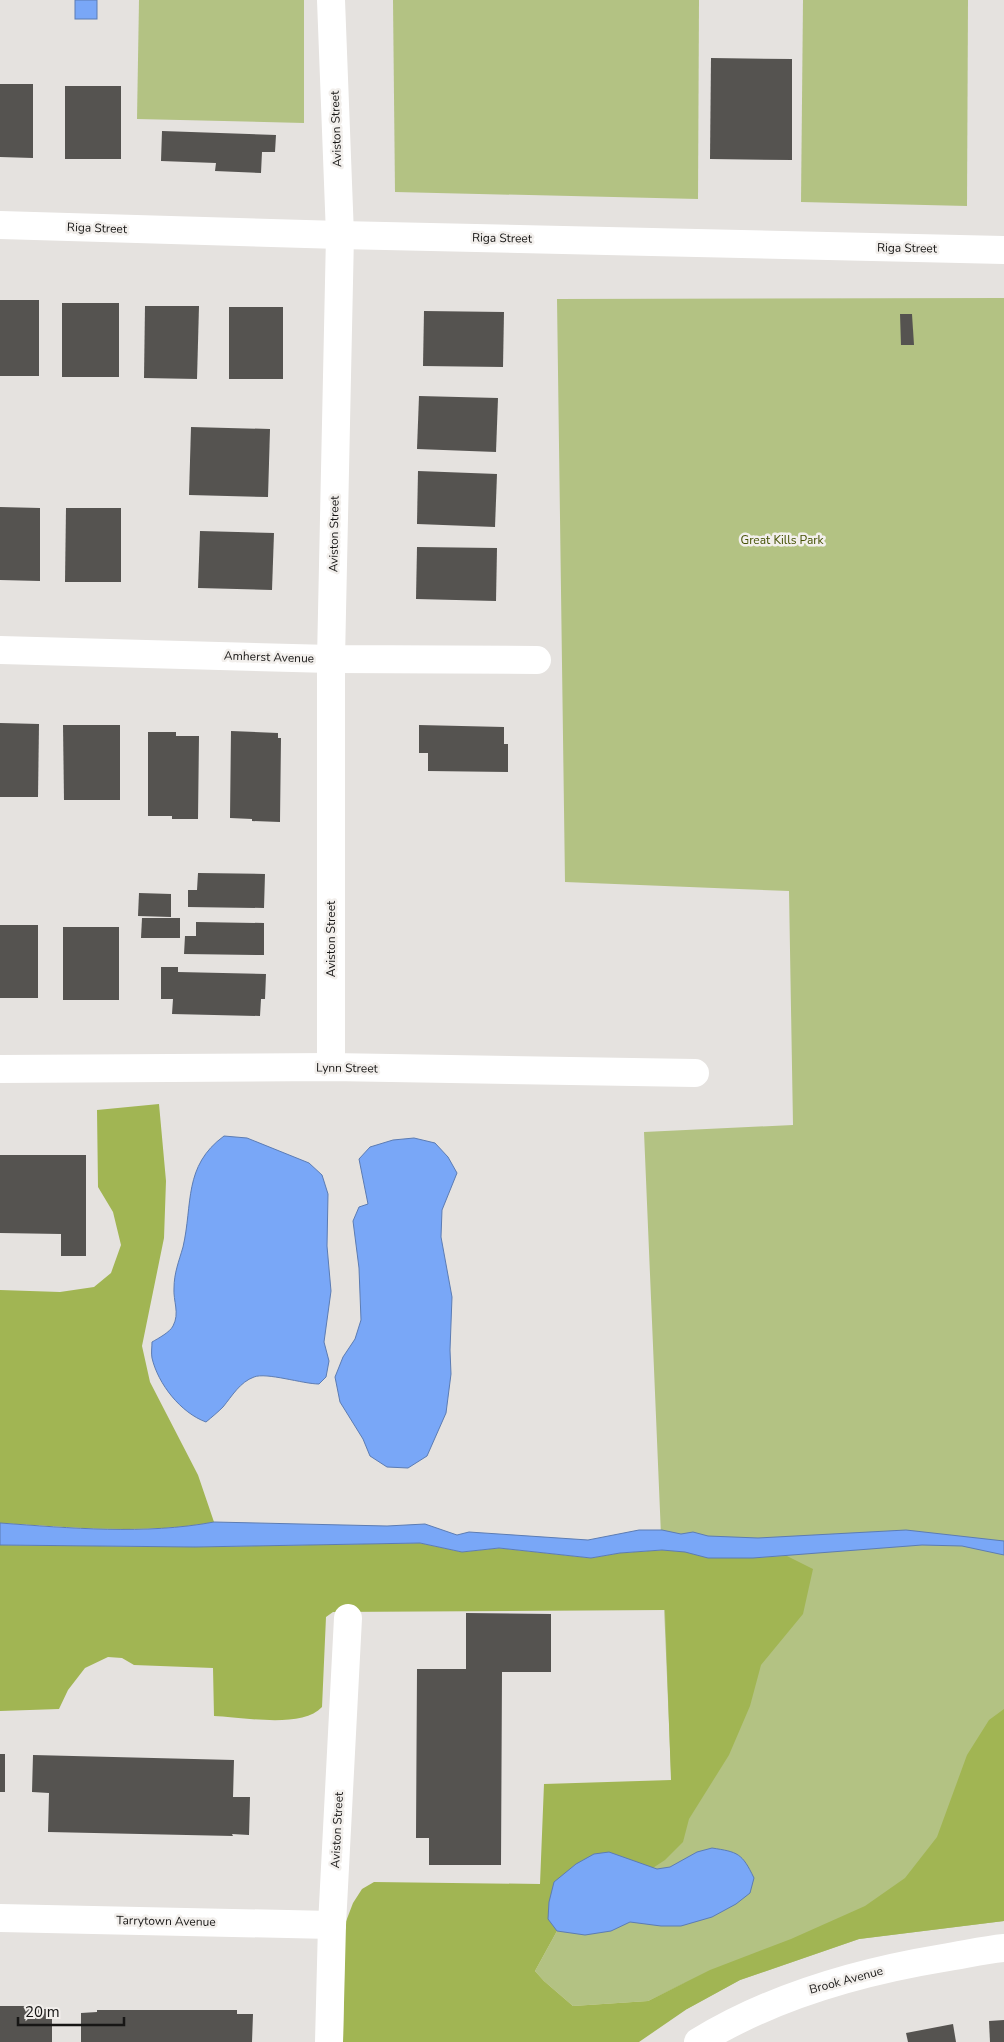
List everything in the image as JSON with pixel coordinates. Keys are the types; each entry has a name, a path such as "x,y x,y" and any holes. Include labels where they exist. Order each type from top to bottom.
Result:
{"street":[{"name":"Aviston Street","path":"331,0 340,235 332,659 331,1068"},
{"name":"Riga Street","path":"0,225 340,235 1004,250"},
{"name":"Amherst Avenue","path":"0,650 332,659 537,660"},
{"name":"Lynn Street","path":"0,1069 331,1068 694,1073"},
{"name":"Aviston Street","path":"329,2042 332,1925 348,1618"},
{"name":"Tarrytown Avenue","path":"0,1918 332,1925"},
{"name":"Brook Avenue","path":"698,2042 761,2009 812,1988 907,1964 1004,1948"}],"green space":[{"path":"139,0 304,0 304,123 137,119"},
{"path":"393,0 699,0 698,199 395,192"},
{"path":"803,0 968,0 967,206 801,202"},
{"name":"Great Kills Park","path":"1004,298 1004,1921 859,1939 740,1980 687,2009 685,1983 648,2001 573,2006 535,1971 557,1931 672,1796 644,1132 793,1125 789,891 565,882 557,299"},
{"path":"159,1104 166,1181 164,1238 142,1346 150,1382 198,1475 214,1522 188,1526 134,1529 0,1523 0,1290 60,1292 94,1287 111,1273 121,1245 113,1212 98,1187 97,1110"},
{"path":"420,1543 462,1552 499,1548 591,1558 620,1553 662,1550 685,1552 708,1558 787,1556 813,1569 803,1614 761,1665 750,1706 729,1755 689,1819 683,1842 665,1860 557,1931 535,1971 573,2006 648,2001 710,1970 791,1939 865,1906 905,1878 937,1837 967,1755 989,1720 1004,1709 1004,1921 859,1939 740,1980 687,2009 639,2042 343,2042 345,1924 353,1903 362,1889 374,1882 540,1884 544,1784 671,1780 665,1610 333,1612 326,1617 322,1707 313,1714 301,1718 271,1720 214,1716 213,1668 134,1665 122,1658 108,1657 85,1668 68,1690 59,1709 0,1711 0,1545 195,1547"}],"water":[{"path":"75,0 97,0 97,19 75,19"},
{"path":"224,1136 247,1138 309,1163 322,1175 328,1194 327,1246 331,1291 324,1342 329,1361 326,1377 319,1384 267,1376 249,1379 206,1422 188,1412 165,1387 159,1378 152,1358 152,1342 164,1335 173,1326 175,1321 175,1277 183,1247 192,1187 202,1160"},
{"path":"414,1138 435,1143 448,1157 457,1173 442,1210 441,1237 452,1297 451,1374 446,1413 427,1456 408,1468 387,1467 370,1456 363,1439 340,1402 335,1377 343,1357 355,1339 361,1320 359,1268 353,1221 359,1207 368,1204 359,1159 370,1147 393,1140"},
{"path":"214,1522 387,1526 425,1524 457,1535 469,1532 588,1540 639,1530 662,1530 681,1534 693,1532 708,1536 758,1538 906,1530 1004,1541 1004,1555 962,1546 922,1545 753,1558 708,1558 685,1552 662,1550 620,1553 591,1558 499,1548 462,1552 420,1543 195,1547 0,1545 0,1523 134,1529 188,1526"},
{"path":"712,1848 738,1855 746,1863 754,1878 750,1893 736,1904 712,1917 681,1926 661,1926 630,1922 611,1931 585,1935 557,1931 548,1919 549,1902 554,1882 576,1864 594,1854 609,1852 657,1869 670,1867 697,1852"}],"building":[{"path":"711,58 792,59 792,160 710,159"},
{"path":"0,84 33,84 33,158 0,157"},
{"path":"65,86 121,86 121,159 65,159"},
{"path":"162,131 276,135 275,152 262,152 261,173 215,171 216,163 161,161"},
{"path":"0,300 39,300 39,376 0,376"},
{"path":"62,303 119,303 119,377 62,377"},
{"path":"145,306 199,306 197,379 144,378"},
{"path":"229,307 283,307 283,379 229,379"},
{"path":"424,311 504,312 503,367 423,366"},
{"path":"900,314 912,314 914,345 901,345"},
{"path":"419,396 498,398 496,452 417,449"},
{"path":"191,427 270,429 268,497 189,495"},
{"path":"418,471 497,474 495,527 417,524"},
{"path":"0,507 40,508 40,581 0,580"},
{"path":"66,508 121,508 121,582 65,582"},
{"path":"200,531 274,533 272,590 198,588"},
{"path":"417,547 497,548 496,601 416,599"},
{"path":"0,723 39,724 38,797 0,797"},
{"path":"63,725 120,725 120,800 64,800"},
{"path":"419,725 504,727 504,744 508,744 508,772 428,771 428,753 419,753"},
{"path":"231,731 278,733 278,738 281,738 280,822 230,818"},
{"path":"148,732 176,732 176,736 199,736 198,819 172,819 172,816 148,816"},
{"path":"198,873 265,874 264,908 188,907 188,890 197,890"},
{"path":"139,893 171,894 171,917 138,916"},
{"path":"142,918 180,918 180,938 141,938"},
{"path":"196,922 264,923 264,955 184,954 185,936 196,936"},
{"path":"0,925 38,925 38,998 0,998"},
{"path":"63,927 119,927 119,1000 63,1000"},
{"path":"161,967 178,967 178,972 266,974 265,999 261,999 260,1016 172,1014 173,999 161,999"},
{"path":"0,1155 86,1155 86,1256 61,1256 61,1234 0,1233"},
{"path":"466,1613 551,1614 551,1672 502,1672 501,1865 429,1865 429,1838 416,1838 417,1669 466,1669"},
{"path":"0,1754 5,1754 5,1792 0,1792"},
{"path":"33,1755 234,1760 233,1797 250,1797 249,1835 48,1832 49,1793 32,1792"},
{"path":"0,2006 36,2006 36,2009 52,2009 52,2042 0,2042"},
{"path":"97,2010 237,2010 237,2014 253,2014 252,2042 81,2042 81,2013 97,2012"},
{"path":"1004,2020 1004,2042 990,2042 989,2021"},
{"path":"953,2024 956,2042 908,2042 906,2033"}]}
